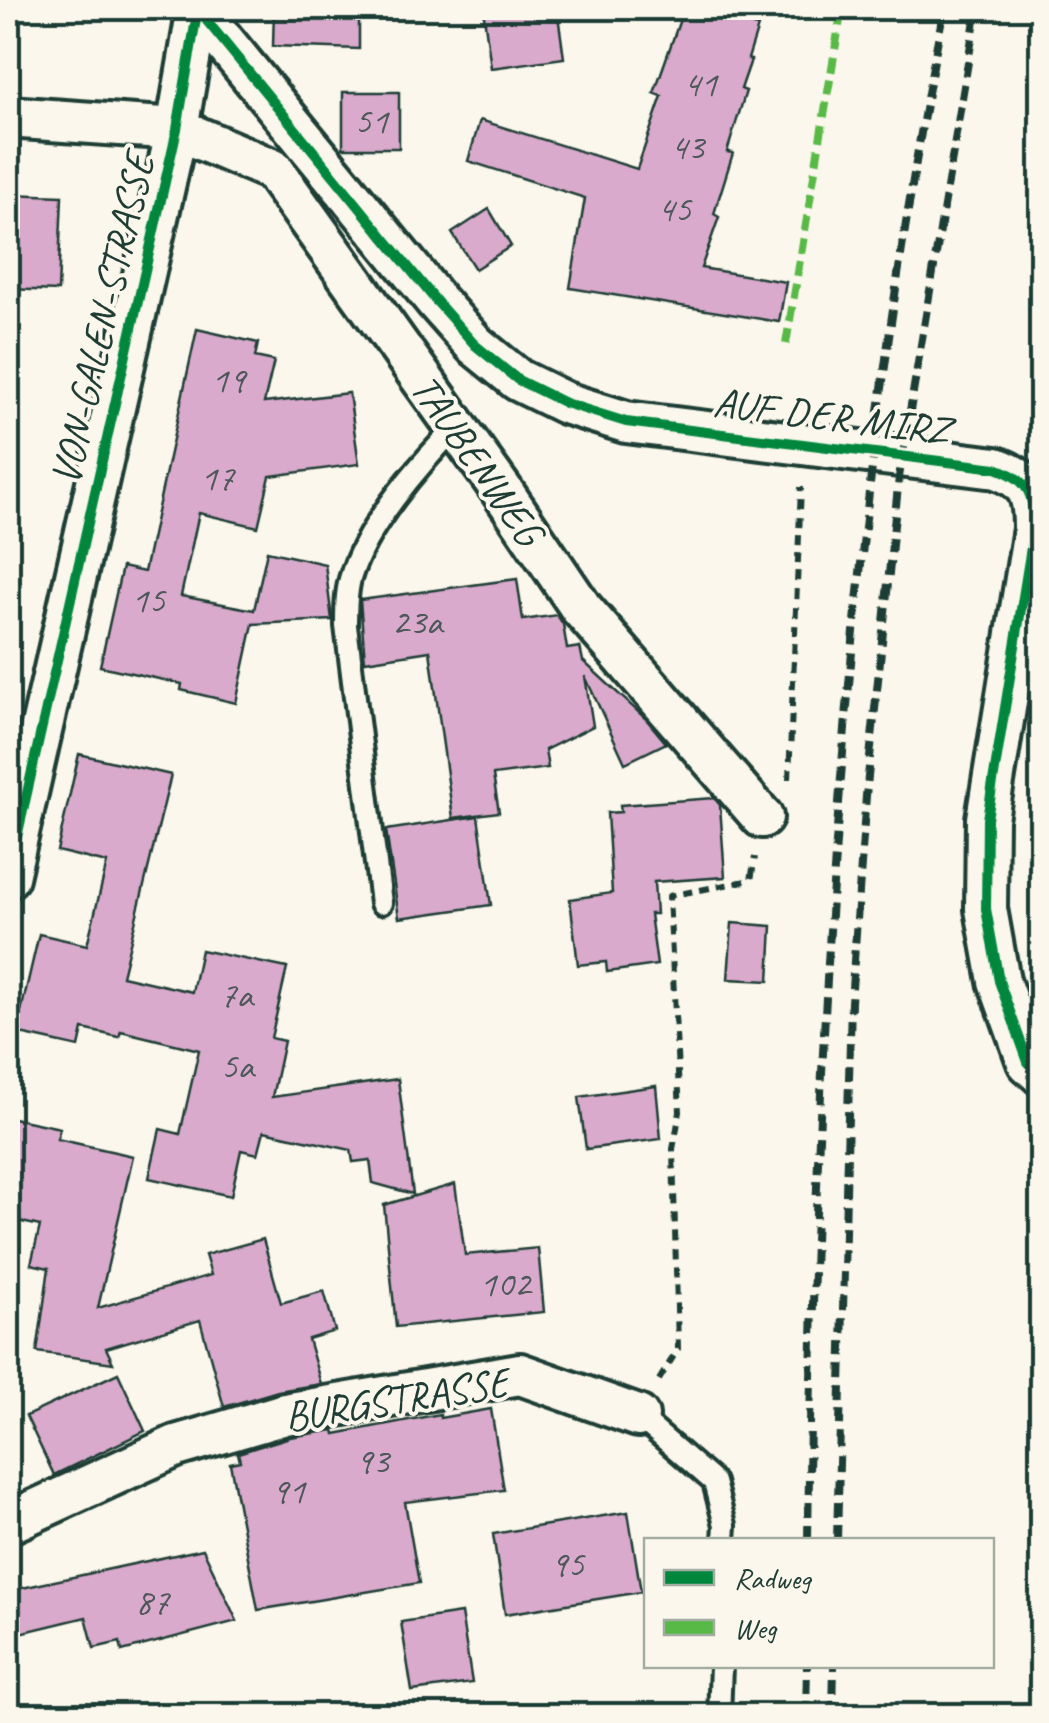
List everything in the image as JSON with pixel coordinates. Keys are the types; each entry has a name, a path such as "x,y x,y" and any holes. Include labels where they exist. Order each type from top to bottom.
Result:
{"street":[{"name":"VON-GALEN-STRASSE","path":"8,877 177,129 198,8"},
{"name":"AUF DER MIRZ","path":"198,8 437,302 475,345 518,380 565,403 626,422 996,468 1014,474 1028,490 1034,506 1034,530 987,819 986,908 998,981 1028,1062 1042,1075"},
{"name":"TAUBENWEG","path":"8,117 177,129 272,170 581,608 762,818"},
{"name":"BURGSTRASSE","path":"8,1523 176,1446 284,1414 520,1374 638,1416"}],"lane":[{"path":"381,903 346,626 346,596 358,561 414,470 456,427"},
{"name":"BURGSTRASSE","path":"638,1416 714,1482 725,1525 724,1538"},
{"path":"719,1716 721,1668"}],"path":[{"path":"638,1416 678,1349 673,1149 680,1112 669,896 751,880 762,818 789,782 800,528"}],"building":[{"path":"274,8 359,12 359,49 273,46"},
{"path":"483,8 557,8 564,58 491,68"},
{"path":"684,8 759,8 753,26 758,27 748,59 751,60 741,89 746,91 727,152 733,153 714,214 719,217 701,268 786,282 779,322 570,288 585,198 468,161 480,120 637,169 662,96 654,93"},
{"path":"343,92 399,92 399,148 343,148"},
{"path":"8,194 62,196 58,291 8,289"},
{"path":"489,209 511,246 475,269 452,233"},
{"path":"197,329 258,343 255,357 274,361 264,403 349,393 359,464 270,476 258,527 199,513 181,596 254,610 267,551 325,564 332,620 253,624 236,703 181,690 182,684 100,666 122,567 144,572"},
{"path":"517,579 523,620 557,615 563,624 567,649 580,647 583,661 646,719 666,743 625,763 585,676 593,726 545,750 548,768 493,775 499,812 453,818 430,651 365,661 360,600"},
{"path":"79,754 171,775 122,976 192,992 201,950 287,968 271,1038 284,1041 272,1097 398,1079 413,1194 373,1183 370,1160 353,1162 351,1150 264,1131 258,1154 241,1150 231,1196 149,1178 160,1129 180,1134 199,1050 121,1031 119,1037 83,1029 79,1047 16,1033 39,934 87,945 107,863 57,851"},
{"path":"714,798 720,805 725,877 654,882 656,914 650,914 657,965 607,972 606,962 578,965 570,899 612,893 607,813 621,812 620,805"},
{"path":"478,816 491,905 399,918 386,830"},
{"path":"732,923 772,926 769,981 728,979"},
{"path":"656,1086 661,1139 586,1149 579,1097"},
{"path":"8,1117 60,1128 57,1139 133,1156 98,1308 211,1275 205,1255 263,1239 281,1303 324,1291 335,1331 308,1339 321,1384 278,1391 224,1407 200,1320 106,1348 113,1363 37,1352 49,1268 31,1264 40,1226 8,1219"},
{"path":"455,1184 465,1255 538,1248 544,1312 396,1327 384,1205"},
{"path":"118,1373 145,1431 54,1475 26,1416"},
{"path":"491,1409 504,1490 405,1502 419,1583 258,1610 230,1463 240,1461 238,1453 290,1437 334,1430 335,1434 440,1414 440,1418"},
{"path":"628,1512 641,1592 505,1614 493,1534"},
{"path":"203,1549 237,1621 122,1651 120,1642 94,1648 86,1617 8,1636 8,1591"},
{"path":"461,1613 472,1683 412,1691 401,1622"}],"railway":[{"path":"808,1538 818,1155 841,771 882,389 910,198 944,8"},
{"path":"837,1538 851,1002 866,796 899,477 977,8"},
{"path":"806,1716 807,1668"},
{"path":"833,1716 834,1668"}],"marked path":[{"path":"786,344 842,8"}],"cycle path":[{"path":"8,877 177,129 198,8"},
{"path":"198,10 437,302 475,345 518,380 565,403 626,422 996,468 1016,478 1028,490 1034,529 987,819 986,909 999,981 1028,1062 1042,1075"}]}
